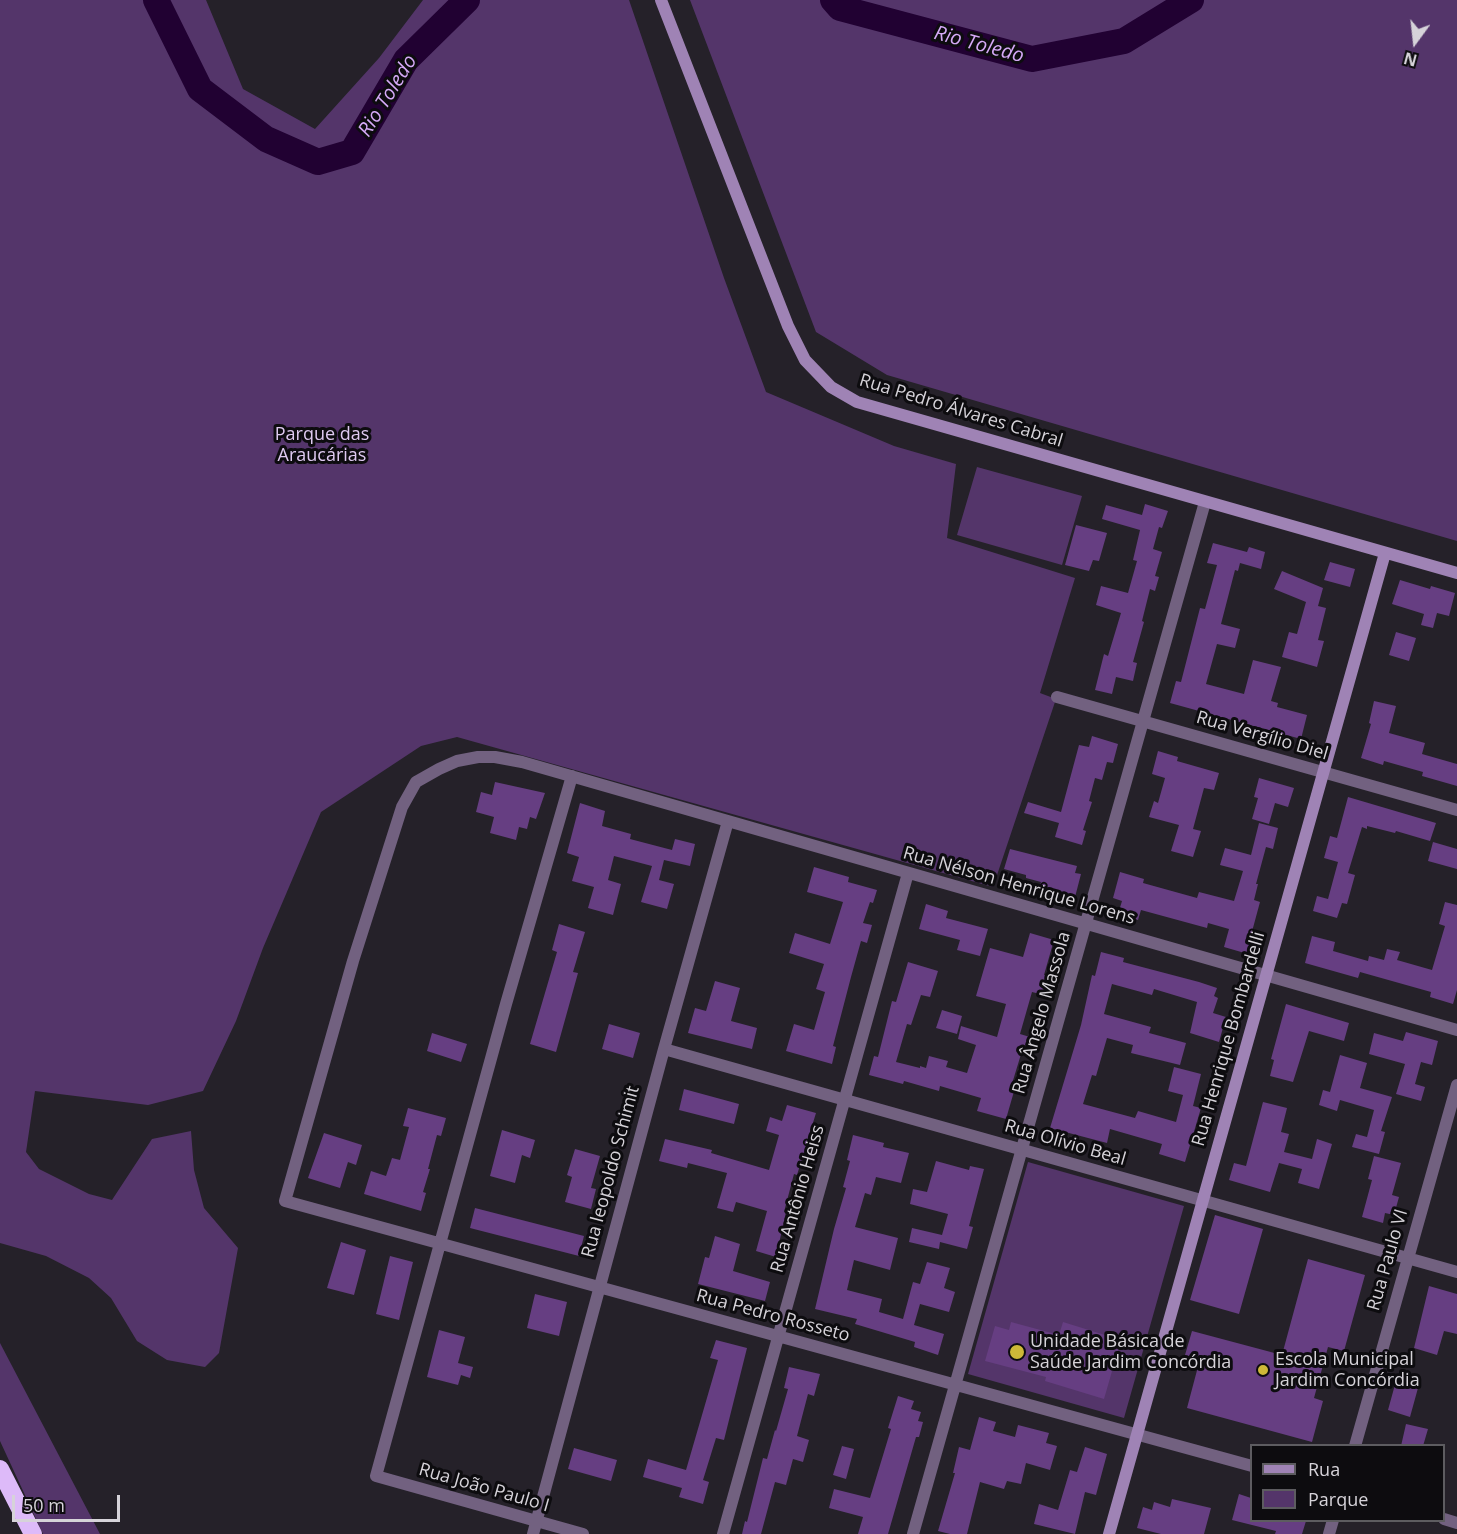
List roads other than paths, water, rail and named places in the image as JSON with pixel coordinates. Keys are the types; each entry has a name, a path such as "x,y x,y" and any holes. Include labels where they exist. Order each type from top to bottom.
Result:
{"highway":[{"path":"0,1469 33,1534"},
{"path":"0,1480 24,1534"}],"street":[{"name":"Rua Pedro Álvares Cabral","path":"660,0 788,326 805,360 831,387 857,402 1457,573"},
{"name":"Rua Ângelo Massola","path":"914,1534 1205,502"},
{"name":"Rua Henrique Bombardelli","path":"1109,1534 1385,553"},
{"name":"Rua Vergílio Diel","path":"1057,698 1457,810"},
{"name":"Rua Nélson Henrique Lorens","path":"285,1201 353,961 402,807 416,782 448,765 477,757 495,757 522,762 1457,1030"},
{"path":"440,1243 572,776"},
{"name":"Rua leopoldo Schimit","path":"532,1534 663,1049 728,821"},
{"name":"Rua Antônio Heiss","path":"723,1534 908,873"},
{"name":"Rua Olívio Beal","path":"663,1049 1457,1272"},
{"name":"Rua Paulo VI","path":"1355,1444 1457,1085"},
{"name":"Rua Pedro Rosseto","path":"285,1201 1250,1466"},
{"name":"Rua João Paulo I","path":"440,1243 376,1476 583,1534"}],"waterway":[{"name":"Rio Toledo","path":"156,0 200,89 266,139 318,162 352,152 406,60 467,0"},
{"name":"Rio Toledo","path":"833,0 840,8 1032,59 1124,41 1191,0"}],"place":[{"name":"Unidade Básica de Saúde Jardim Concórdia","path":"1017,1352"},
{"name":"Escola Municipal Jardim Concórdia","path":"1263,1370"}],"park label":[{"name":"Parque das Araucárias","path":"322,445"}]}
